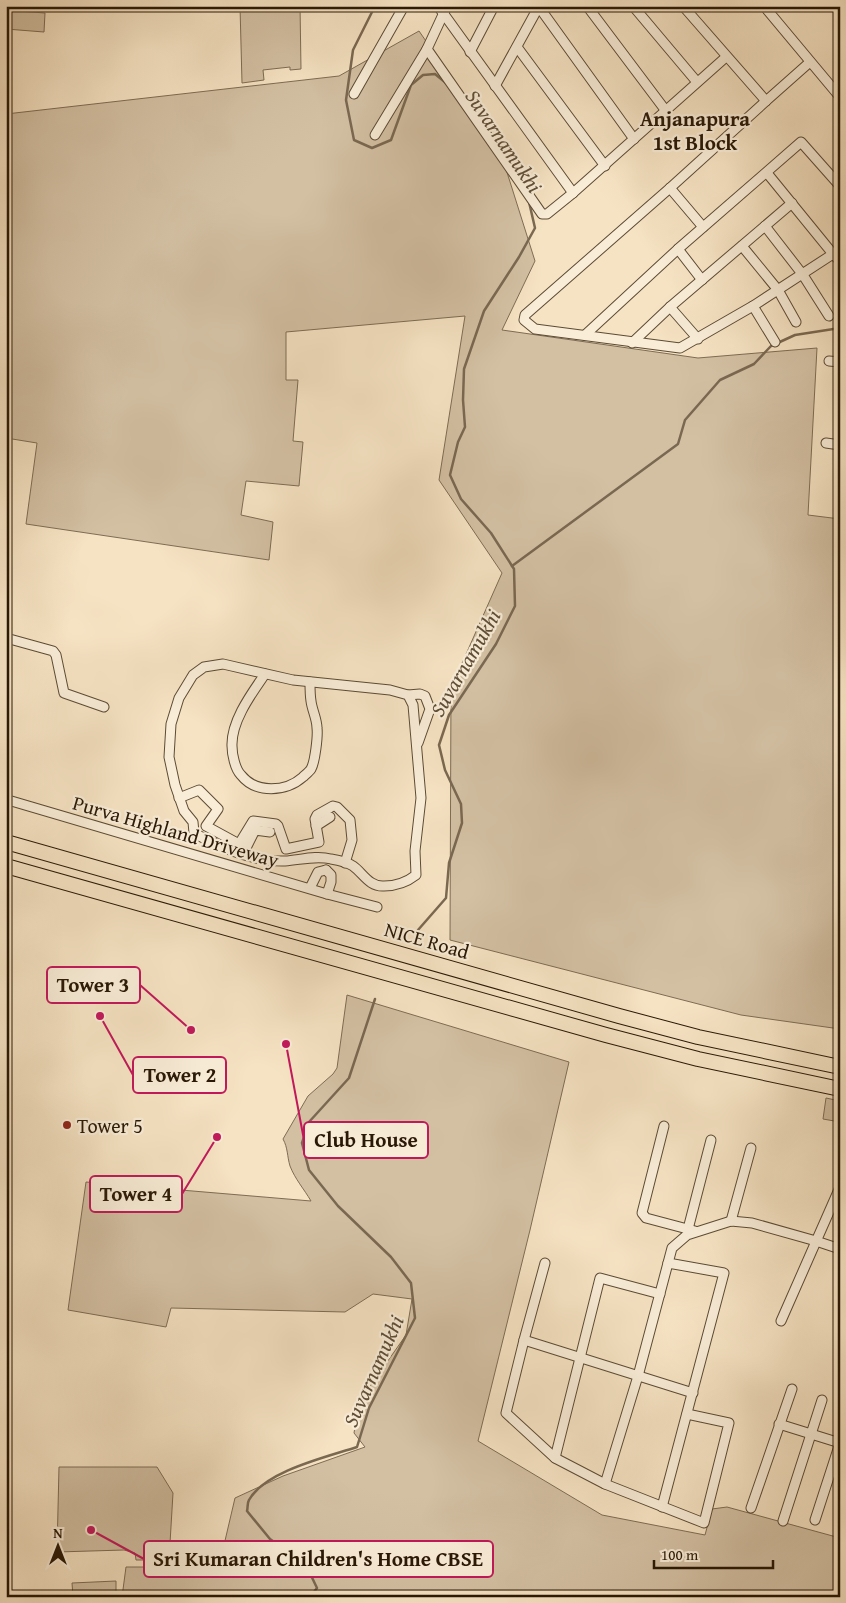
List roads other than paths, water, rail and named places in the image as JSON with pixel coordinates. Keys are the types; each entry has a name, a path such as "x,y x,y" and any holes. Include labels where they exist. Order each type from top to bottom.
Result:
{"highway":[{"name":"NICE Road","path":"6,842 619,1016 698,1037 840,1066"},
{"path":"6,866 606,1035 698,1059 840,1089"}],"street":[{"path":"354,94 404,6"},
{"path":"470,52 494,6"},
{"path":"587,6 666,111"},
{"path":"633,6 697,82"},
{"path":"683,6 766,102"},
{"path":"764,6 840,97"},
{"path":"495,86 539,7 634,139"},
{"path":"443,8 470,52 573,193"},
{"path":"375,135 426,49 443,8"},
{"path":"518,47 605,166"},
{"path":"426,49 542,214 548,214 605,166 726,57"},
{"path":"810,62 525,315 524,320 535,329 680,348 753,306 833,254"},
{"path":"585,335 703,226 801,142 840,186"},
{"path":"767,173 840,261"},
{"path":"670,188 703,226"},
{"path":"632,343 670,307 792,203"},
{"path":"765,226 803,275 829,316"},
{"path":"742,246 778,290 796,322"},
{"path":"678,249 702,280"},
{"path":"753,306 775,342"},
{"path":"670,307 698,339"},
{"path":"829,361 840,362"},
{"path":"826,443 840,445"},
{"path":"6,638 53,651 56,656 64,693 104,707"},
{"name":"Purva Highland Driveway","path":"223,664 265,674 310,682 390,690 408,695 413,704 421,798 415,852 416,875 410,880 382,887 368,881 352,866 329,858 270,861 241,854 207,841 194,833 193,822 184,811 174,785 169,757 171,724 179,698 193,675 204,667 223,664"},
{"path":"265,674 247,701 235,727 232,746 237,770 242,777 254,785 268,789 283,788 296,782 311,769 315,754 317,727 311,701 310,682"},
{"path":"408,695 420,694 425,696 430,709 416,746"},
{"path":"179,798 199,790 218,809 206,826 246,848 255,830 270,832"},
{"name":"Purva Highland Driveway","path":"7,800 377,907"},
{"path":"239,844 253,821 276,824 286,850 319,842 315,819 317,815 333,806 337,807 350,820 352,840 346,863"},
{"path":"316,826 330,817"},
{"path":"326,870 329,858"},
{"path":"310,888 318,872 326,870"},
{"path":"326,870 332,875 327,894"},
{"path":"664,1126 642,1213 643,1217 692,1230 731,1221 752,1223 840,1249"},
{"path":"605,1484 638,1376 672,1248 692,1230 711,1140"},
{"path":"731,1221 751,1148"},
{"path":"781,1321 840,1187"},
{"path":"545,1262 506,1413 555,1458 605,1484 704,1523 729,1424 687,1414"},
{"path":"662,1507 724,1273 668,1263"},
{"path":"555,1458 600,1278 660,1294"},
{"path":"524,1340 693,1393"},
{"path":"751,1508 792,1389"},
{"path":"783,1521 822,1400"},
{"path":"779,1424 840,1443 815,1520"}],"waterway":[{"name":"Suvarnamukhi","path":"375,6 353,50 346,100 354,140 372,148 391,140 411,85 423,75 435,74 446,83"},
{"name":"Suvarnamukhi","path":"418,930 446,898 449,863 462,823 461,804 445,770 439,745 449,715 496,644 515,606 514,569 491,533 461,499 450,475 458,442 465,427 463,400 464,369 484,311 519,257 535,228 529,202"},
{"path":"512,566 678,444 685,420 720,380 754,364 771,346 795,335 840,328"},
{"name":"Suvarnamukhi","path":"310,1597 317,1588 306,1565 270,1539 247,1511 248,1501 257,1490 282,1473 357,1447 369,1408 415,1318 411,1283 391,1257 338,1206 309,1170 302,1143 309,1122 349,1078 375,999"}],"place":[{"name":"Tower 2","path":"100,1016"},
{"name":"Tower 3","path":"191,1030"},
{"name":"Club House","path":"286,1044"},
{"name":"Tower 5","path":"67,1125"},
{"name":"Tower 4","path":"217,1137"},
{"name":"Sri Kumaran Children's Home CBSE","path":"91,1530"}],"district":[{"name":"Anjanapura 1st Block","path":"695,130"}]}
